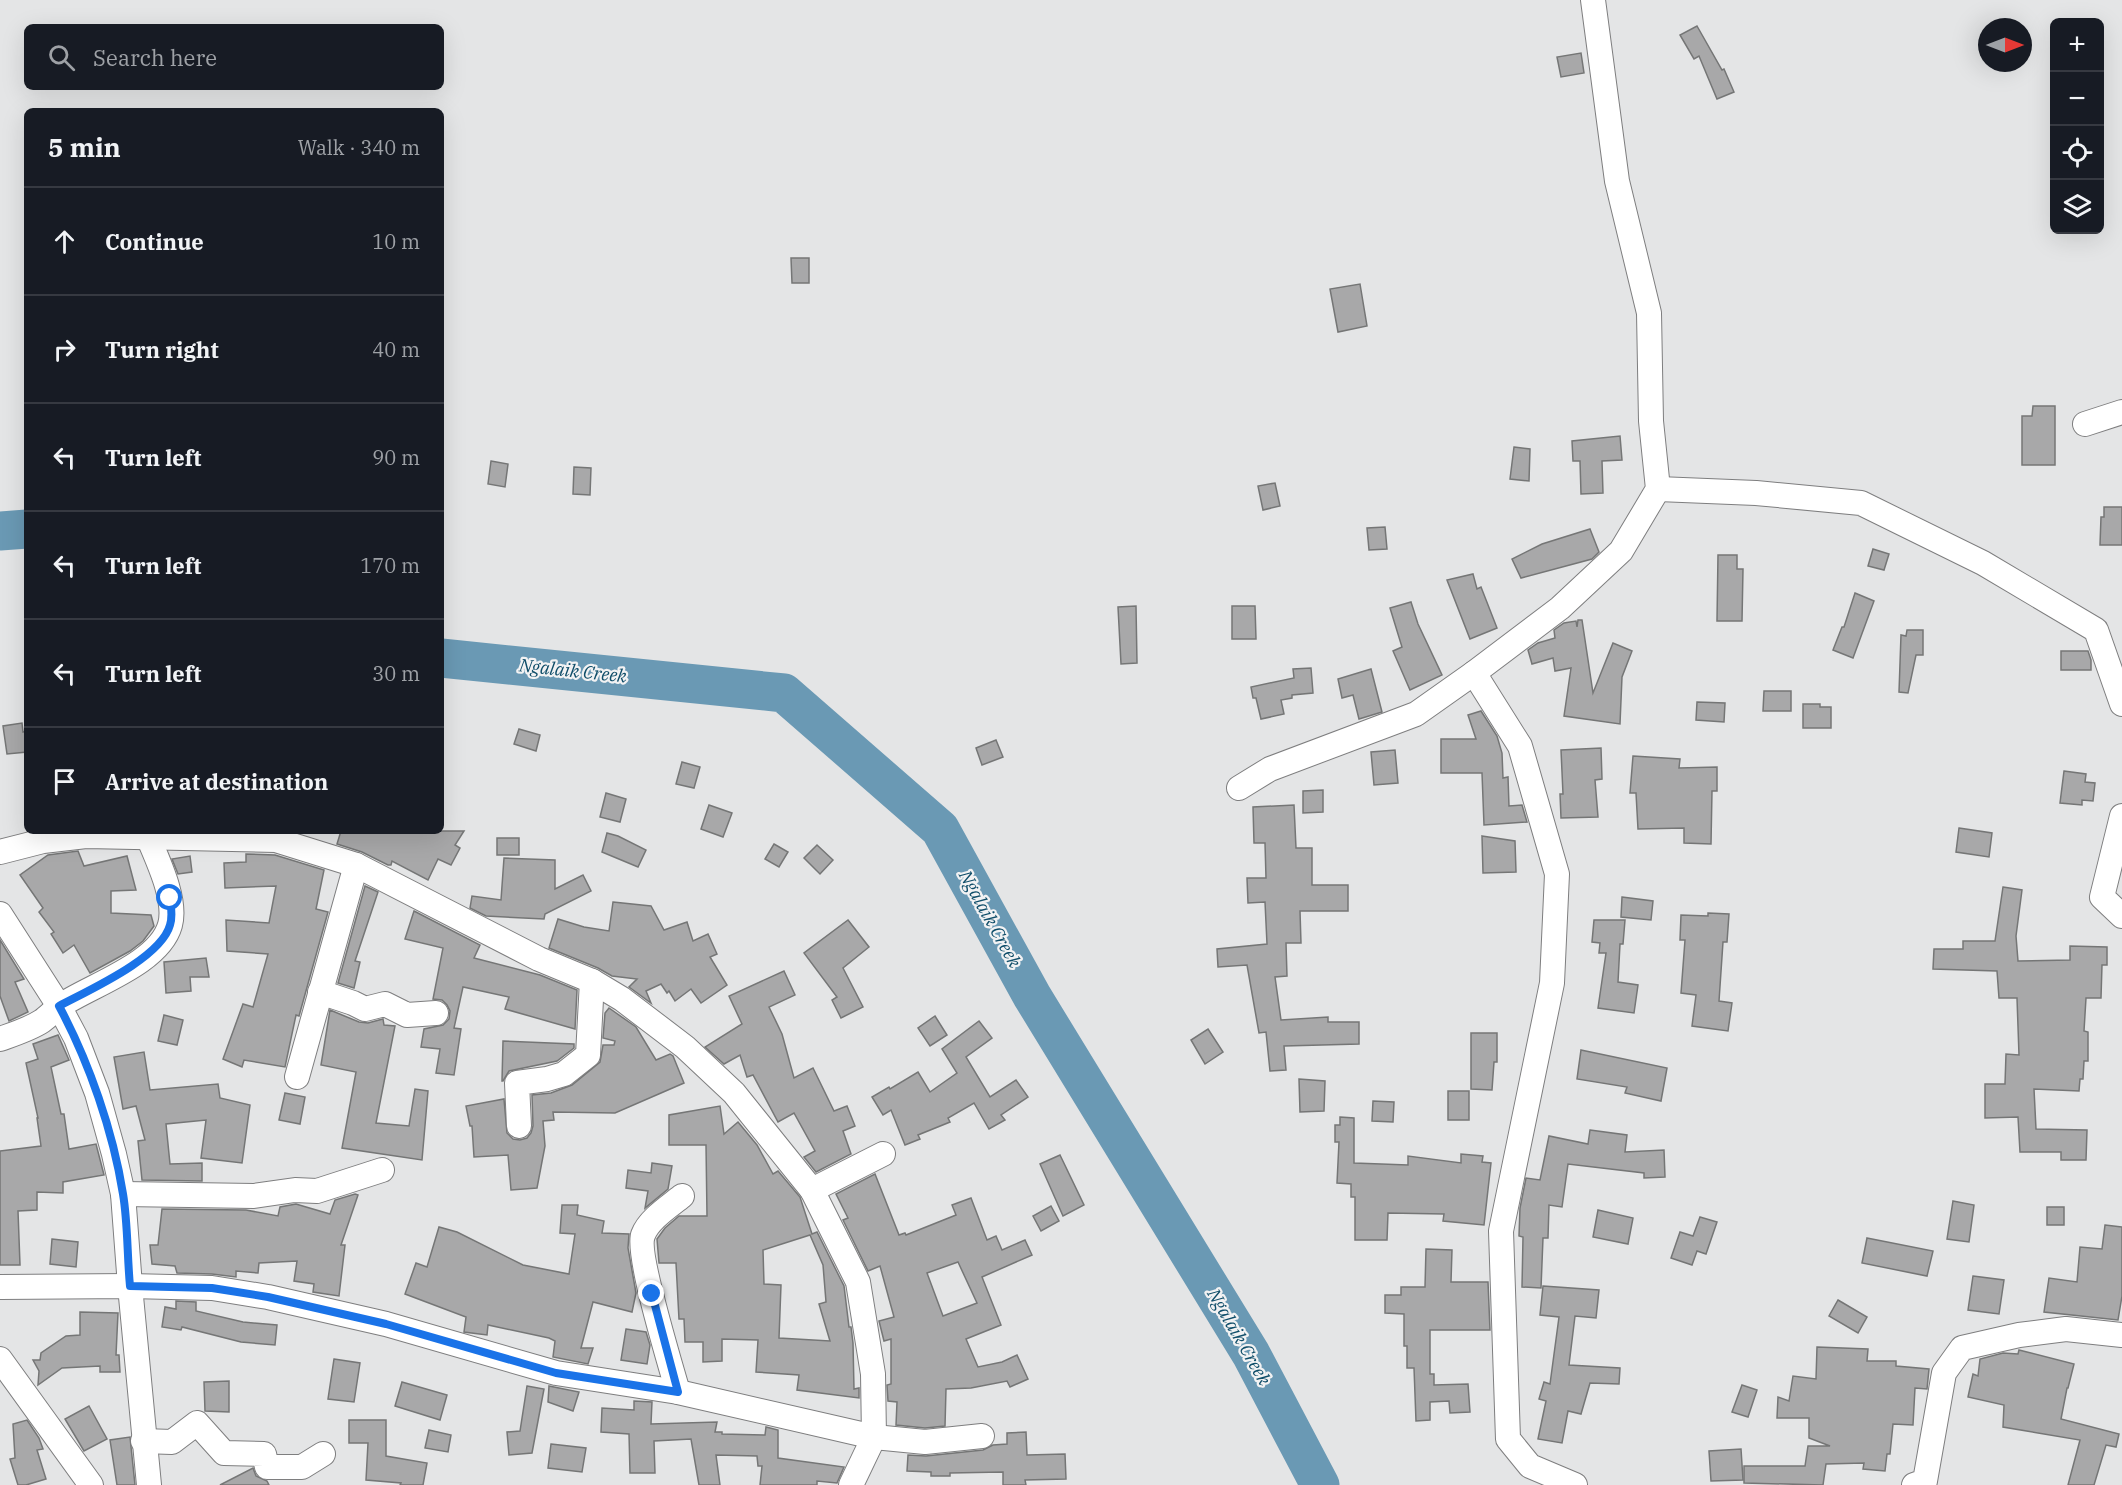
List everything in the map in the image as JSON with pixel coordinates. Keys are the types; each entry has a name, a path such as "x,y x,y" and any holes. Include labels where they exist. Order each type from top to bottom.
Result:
{"street":[{"path":"1239,788 1270,769 1416,714 1474,673 1560,609 1621,551 1658,489 1651,421 1649,313 1617,181 1593,0"},
{"path":"2085,423 2122,412"},
{"path":"1658,489 1756,493 1861,503 1983,563 2096,630 2122,704"},
{"path":"1474,673 1520,746 1557,874 1552,983 1501,1231 1508,1439 1530,1466 1575,1485"},
{"path":"2122,816 2102,897 2122,916"},
{"path":"0,852 43,841 86,836 276,840 356,865 540,959 592,981 622,999 686,1047 735,1093 812,1190 858,1282 873,1374 874,1437 851,1485"},
{"path":"0,1039 25,1030 43,1020 59,1006 127,969 163,941 170,927 172,915 170,898 148,837"},
{"path":"297,1077 356,865"},
{"path":"0,914 59,1006 76,1038 97,1093 114,1154 123,1194 143,1441 149,1485"},
{"path":"519,1126 517,1083 564,1074 588,1055 592,981"},
{"path":"320,992 365,1009 385,1004 407,1015 436,1013"},
{"path":"812,1190 883,1154"},
{"path":"123,1194 254,1196 296,1190 308,1192 382,1170"},
{"path":"678,1392 642,1250 643,1235 655,1220 682,1196"},
{"path":"0,1287 212,1288 268,1297 386,1324 556,1373 678,1392 874,1437 925,1442 982,1436"},
{"path":"1914,1485 1925,1481 1944,1373 1962,1348 2019,1335 2066,1329 2122,1335"},
{"path":"0,1359 91,1485"},
{"path":"143,1441 172,1442 197,1423 224,1453 264,1454 267,1467 302,1467 323,1454"}],"building":[{"path":"1697,26 1722,70 1724,69 1734,92 1717,99 1699,56 1694,59 1680,35"},
{"path":"1581,53 1584,73 1561,77 1557,57"},
{"path":"791,258 809,258 809,283 792,283"},
{"path":"1360,284 1367,326 1338,332 1330,289"},
{"path":"2033,406 2055,406 2055,465 2022,465 2022,416 2032,416"},
{"path":"1620,436 1622,460 1602,461 1603,493 1581,494 1580,461 1573,461 1572,441"},
{"path":"1514,447 1530,449 1529,481 1510,479"},
{"path":"491,461 508,464 505,487 488,484"},
{"path":"574,467 591,468 590,495 573,494"},
{"path":"1275,483 1280,506 1263,510 1258,486"},
{"path":"2104,507 2122,507 2122,545 2100,545 2101,517 2104,517"},
{"path":"1385,527 1387,549 1369,550 1367,528"},
{"path":"1590,529 1599,552 1592,559 1521,578 1512,559 1542,544"},
{"path":"1873,549 1889,554 1884,570 1868,566"},
{"path":"1718,555 1737,555 1737,569 1743,569 1742,621 1717,621"},
{"path":"1473,574 1477,589 1481,587 1497,628 1470,639 1447,580"},
{"path":"1855,593 1874,601 1853,658 1833,650 1842,627 1844,627"},
{"path":"1411,602 1418,624 1442,675 1410,690 1393,651 1402,647 1390,608"},
{"path":"1136,606 1137,663 1121,664 1118,607"},
{"path":"1232,606 1255,606 1256,639 1232,639"},
{"path":"1578,620 1582,620 1593,693 1613,643 1632,651 1622,677 1620,724 1564,716 1571,668 1555,671 1553,658 1532,664 1528,650 1538,643 1555,638 1554,630 1564,623 1576,621 1577,627"},
{"path":"1907,630 1923,630 1923,655 1916,655 1908,693 1899,692 1901,635 1906,636"},
{"path":"2061,651 2088,651 2091,670 2061,670"},
{"path":"1311,668 1313,693 1292,695 1292,698 1281,700 1284,714 1261,719 1251,687 1294,678 1293,669"},
{"path":"1371,669 1382,712 1359,719 1353,695 1342,698 1338,679"},
{"path":"1764,691 1791,691 1791,711 1763,711"},
{"path":"1697,702 1725,703 1724,722 1696,720"},
{"path":"1803,704 1820,704 1820,707 1831,707 1831,728 1803,728"},
{"path":"1481,711 1497,736 1502,753 1503,778 1508,777 1509,806 1522,805 1527,822 1484,825 1482,773 1441,773 1441,739 1476,739 1468,715"},
{"path":"22,723 24,752 7,754 3,726"},
{"path":"519,729 540,735 536,751 514,744"},
{"path":"996,740 1003,757 982,765 976,748"},
{"path":"1601,748 1602,779 1595,780 1598,817 1561,818 1560,794 1563,794 1561,750"},
{"path":"1395,750 1398,783 1374,785 1371,752"},
{"path":"1633,756 1680,759 1679,768 1717,767 1717,791 1712,791 1711,844 1684,843 1684,828 1638,829 1636,793 1630,793"},
{"path":"682,762 700,767 694,788 676,784"},
{"path":"2064,771 2086,774 2085,782 2095,783 2093,801 2082,800 2082,805 2060,803"},
{"path":"1323,790 1323,812 1303,813 1303,791"},
{"path":"606,793 626,799 620,822 600,817"},
{"path":"709,805 732,813 723,837 701,829"},
{"path":"1294,805 1296,848 1312,848 1312,885 1348,885 1348,911 1300,911 1301,943 1286,943 1287,976 1275,977 1281,1020 1328,1017 1328,1022 1359,1022 1359,1044 1284,1046 1286,1070 1270,1071 1266,1032 1259,1033 1247,965 1218,967 1217,949 1267,944 1265,902 1248,903 1247,878 1266,878 1265,843 1254,843 1253,807"},
{"path":"1959,828 1992,833 1989,857 1956,852"},
{"path":"444,831 464,831 455,845 460,848 451,865 438,859 428,880 392,861 391,865 388,865 362,852 337,844 340,834 444,834"},
{"path":"607,833 646,850 638,867 602,852"},
{"path":"1482,836 1515,841 1516,872 1483,873"},
{"path":"497,838 519,838 519,855 497,855"},
{"path":"774,844 788,852 779,867 765,859"},
{"path":"817,845 833,860 820,874 804,858"},
{"path":"78,851 84,866 127,856 136,890 111,891 111,913 151,915 154,926 143,941 130,951 90,973 74,945 63,953 51,934 54,932 39,912 43,908 20,875 48,855"},
{"path":"246,854 275,855 324,870 316,909 328,912 299,1016 296,1015 285,1067 244,1060 242,1067 223,1059 243,1004 253,1007 268,954 227,951 226,920 269,923 276,886 225,888 224,863 246,862"},
{"path":"190,856 192,872 178,874 172,859"},
{"path":"504,858 555,860 555,889 583,875 591,891 545,914 544,919 486,916 470,908 472,896 501,900"},
{"path":"365,886 378,892 355,961 360,962 354,988 338,983"},
{"path":"2003,887 2022,890 2016,936 2018,961 2070,960 2070,946 2107,947 2107,965 2102,965 2101,998 2086,998 2084,1031 2088,1032 2088,1061 2084,1061 2083,1079 2080,1079 2079,1091 2034,1089 2036,1129 2087,1130 2086,1160 2061,1160 2061,1152 2020,1152 2018,1117 1985,1118 1985,1084 2005,1084 2006,1054 2019,1055 2017,998 1999,998 1997,971 1933,969 1934,949 1963,949 1963,941 1995,941"},
{"path":"1622,897 1653,901 1651,920 1621,917"},
{"path":"613,902 651,906 664,930 687,922 693,941 708,934 717,954 710,957 727,985 701,1003 691,989 675,1001 661,984 646,991 651,1003 629,987 637,979 612,976 549,948 558,919 584,927 609,931"},
{"path":"414,911 480,945 474,958 540,975 577,990 575,1029 505,1009 509,997 463,987 454,1028 461,1029 454,1075 436,1073 440,1049 421,1047 424,1029 443,1025 449,1019 450,1011 447,1005 442,1000 433,999 443,948 405,939"},
{"path":"1708,913 1729,914 1727,942 1723,942 1719,1001 1732,1003 1728,1031 1692,1026 1696,995 1681,993 1685,940 1680,940 1681,915 1708,916"},
{"path":"848,920 869,947 843,968 863,1007 841,1018 832,1000 837,997 804,953"},
{"path":"1594,920 1625,920 1623,944 1620,944 1618,982 1638,985 1634,1013 1598,1008 1606,953 1599,953 1600,943 1592,942"},
{"path":"0,940 24,979 15,982 28,1012 9,1021 0,996"},
{"path":"206,958 209,977 190,977 191,991 166,993 164,962"},
{"path":"784,971 795,995 769,1007 782,1034 794,1078 813,1068 834,1111 847,1106 855,1126 843,1131 851,1154 816,1172 804,1157 815,1151 794,1113 778,1122 753,1075 747,1077 740,1055 724,1064 705,1047 742,1024 729,996"},
{"path":"609,1008 636,1027 656,1060 670,1054 673,1056 684,1083 615,1113 553,1112 554,1120 543,1121 545,1146 537,1188 511,1190 508,1155 474,1157 472,1126 470,1126 466,1106 504,1099 507,1133 513,1139 527,1138 533,1126 532,1095 551,1093 572,1085 600,1062 603,1045 614,1045 615,1041 603,1038 605,1013"},
{"path":"330,1010 359,1022 368,1023 383,1019 384,1025 395,1026 376,1123 409,1126 415,1089 428,1091 422,1160 342,1148 356,1072 321,1065"},
{"path":"164,1015 183,1020 177,1045 158,1041"},
{"path":"935,1016 947,1035 930,1046 918,1028"},
{"path":"979,1021 992,1038 966,1057 990,1097 1016,1080 1028,1097 1001,1115 1005,1120 989,1129 974,1103 948,1118 950,1122 918,1135 920,1139 905,1145 891,1110 883,1115 872,1097 918,1072 930,1092 957,1073 942,1049"},
{"path":"1208,1029 1223,1052 1205,1064 1191,1040"},
{"path":"1471,1033 1497,1033 1497,1062 1494,1062 1492,1090 1471,1089"},
{"path":"58,1035 69,1060 51,1067 61,1114 64,1114 69,1149 96,1144 104,1175 63,1182 63,1193 37,1192 37,1210 18,1211 20,1265 0,1265 0,1151 41,1146 38,1118 26,1063 38,1059 33,1044"},
{"path":"503,1041 574,1044 574,1048 557,1061 509,1071 502,1081"},
{"path":"1581,1050 1667,1068 1661,1101 1625,1093 1627,1087 1577,1079"},
{"path":"144,1052 150,1090 218,1084 220,1098 250,1105 242,1163 201,1158 206,1120 166,1124 170,1164 202,1163 202,1181 142,1180 138,1141 145,1140 136,1106 123,1109 114,1057"},
{"path":"1299,1079 1325,1081 1324,1111 1300,1112"},
{"path":"1448,1091 1469,1091 1469,1120 1448,1120"},
{"path":"285,1093 305,1097 300,1124 279,1120"},
{"path":"1373,1101 1394,1102 1393,1122 1372,1121"},
{"path":"720,1106 724,1134 738,1122 757,1145 773,1174 778,1171 800,1197 812,1234 817,1232 844,1286 853,1343 854,1389 859,1388 859,1398 797,1390 799,1375 756,1372 758,1340 722,1339 722,1361 703,1362 703,1342 685,1342 684,1319 679,1319 676,1263 659,1263 657,1239 665,1228 679,1216 707,1216 706,1145 669,1145 669,1115","holes":["810,1235 823,1265 826,1302 819,1304 830,1341 779,1338 781,1285 764,1284 763,1250"]},
{"path":"1340,1117 1354,1118 1354,1163 1408,1165 1408,1156 1461,1163 1461,1154 1483,1156 1482,1162 1491,1163 1484,1225 1443,1221 1444,1214 1388,1213 1387,1240 1355,1240 1355,1197 1351,1197 1351,1184 1337,1183 1339,1142 1335,1142 1335,1125 1340,1125"},
{"path":"1590,1130 1627,1135 1625,1152 1664,1150 1665,1177 1644,1178 1644,1173 1568,1164 1562,1207 1549,1205 1548,1238 1543,1238 1541,1288 1522,1287 1523,1237 1519,1236 1520,1208 1526,1178 1540,1180 1549,1136 1588,1144"},
{"path":"1060,1155 1084,1205 1063,1216 1040,1164"},
{"path":"652,1163 672,1166 668,1189 645,1208 648,1191 626,1188 628,1170 651,1173"},
{"path":"875,1174 899,1235 905,1233 906,1235 956,1215 952,1205 971,1198 987,1240 996,1236 1002,1250 1025,1240 1032,1255 982,1277 1001,1325 966,1339 978,1367 1002,1362 1017,1355 1028,1379 1010,1387 1007,1381 971,1388 946,1389 945,1426 925,1428 896,1425 897,1402 888,1401 887,1385 891,1384 891,1339 884,1341 879,1321 894,1317 880,1266 868,1271 843,1220 848,1218 836,1194","holes":["958,1262 977,1303 943,1316 927,1273"]},
{"path":"358,1195 341,1245 345,1245 339,1296 313,1292 314,1284 294,1281 297,1261 259,1263 258,1273 236,1271 236,1277 177,1273 175,1266 152,1264 150,1245 158,1245 162,1209 246,1210 278,1216 280,1207 296,1204 330,1214 335,1200"},
{"path":"1953,1201 1974,1205 1969,1242 1947,1239"},
{"path":"562,1205 578,1205 577,1215 604,1221 602,1233 629,1234 628,1248 636,1293 632,1312 593,1302 581,1348 593,1348 588,1364 553,1357 555,1341 549,1338 488,1325 487,1335 464,1332 466,1317 405,1294 416,1263 427,1267 439,1227 457,1232 523,1265 569,1274 575,1234 560,1233"},
{"path":"1051,1206 1059,1221 1041,1231 1033,1216"},
{"path":"2047,1207 2064,1207 2064,1225 2047,1225"},
{"path":"1598,1210 1633,1218 1628,1244 1593,1237"},
{"path":"1700,1217 1717,1222 1706,1254 1697,1251 1692,1265 1671,1258 1680,1232 1693,1236"},
{"path":"2105,1225 2122,1227 2122,1296 2118,1320 2044,1312 2049,1278 2077,1282 2080,1247 2102,1249"},
{"path":"1867,1238 1933,1251 1927,1276 1862,1263"},
{"path":"52,1239 78,1242 76,1267 50,1264"},
{"path":"1426,1249 1452,1250 1451,1282 1488,1282 1490,1330 1430,1330 1430,1374 1434,1374 1434,1385 1468,1384 1470,1412 1450,1413 1449,1401 1430,1402 1430,1420 1416,1421 1414,1368 1407,1368 1404,1314 1385,1313 1385,1295 1401,1295 1401,1287 1425,1287"},
{"path":"1973,1276 2004,1280 1999,1314 1968,1310"},
{"path":"1543,1286 1599,1290 1596,1318 1575,1316 1569,1365 1620,1368 1619,1384 1590,1383 1581,1414 1568,1411 1562,1443 1538,1439 1546,1401 1539,1399 1544,1382 1550,1384 1559,1317 1540,1315"},
{"path":"1838,1300 1867,1317 1858,1333 1829,1316"},
{"path":"176,1301 196,1302 196,1311 243,1322 277,1325 275,1345 241,1342 182,1327 181,1330 162,1327 165,1307 176,1309"},
{"path":"80,1312 118,1313 116,1355 119,1355 120,1372 100,1372 100,1366 62,1368 38,1385 39,1371 33,1360 40,1360 41,1353 66,1336 80,1335"},
{"path":"626,1329 646,1332 650,1345 647,1364 621,1360"},
{"path":"1817,1347 1868,1349 1867,1361 1896,1361 1896,1366 1929,1369 1927,1389 1915,1388 1913,1425 1893,1424 1890,1454 1887,1454 1885,1471 1863,1469 1864,1463 1826,1464 1823,1485 1744,1483 1744,1466 1805,1466 1808,1446 1830,1446 1809,1438 1809,1418 1777,1418 1778,1397 1789,1401 1793,1376 1816,1379"},
{"path":"2019,1350 2074,1364 2061,1419 2119,1434 2116,1447 2106,1445 2094,1485 2068,1485 2080,1440 2003,1427 2004,1405 1968,1397 1973,1374 1978,1376 1980,1359 2003,1353 2018,1354"},
{"path":"334,1359 360,1363 354,1402 328,1399"},
{"path":"229,1381 229,1412 205,1411 204,1382"},
{"path":"402,1382 447,1395 440,1420 395,1406"},
{"path":"1742,1385 1757,1390 1748,1417 1732,1412"},
{"path":"527,1386 544,1389 532,1453 509,1455 507,1432 520,1431"},
{"path":"549,1386 579,1392 573,1411 548,1402"},
{"path":"634,1401 652,1402 651,1424 717,1422 715,1432 722,1432 722,1434 765,1435 766,1427 778,1430 778,1458 844,1467 837,1483 817,1481 817,1485 760,1485 762,1466 758,1466 757,1456 716,1455 720,1485 699,1485 691,1439 654,1441 655,1473 630,1473 629,1434 601,1432 602,1408 634,1410"},
{"path":"89,1406 107,1439 84,1451 65,1419"},
{"path":"27,1420 39,1438 43,1449 37,1450 46,1479 18,1485 10,1459 15,1458 13,1424"},
{"path":"349,1420 386,1420 386,1456 427,1463 423,1485 400,1485 401,1483 366,1480 368,1443 349,1443"},
{"path":"429,1430 451,1435 448,1452 425,1448"},
{"path":"1026,1432 1027,1455 1065,1454 1066,1479 1025,1480 1026,1485 1003,1485 1003,1472 950,1473 950,1476 931,1476 931,1472 907,1471 908,1455 926,1456 983,1450 993,1445 1007,1444 1007,1433"},
{"path":"130,1437 135,1485 117,1485 110,1440"},
{"path":"551,1444 586,1448 582,1472 548,1468"},
{"path":"1741,1449 1743,1480 1711,1481 1709,1451"},
{"path":"253,1468 256,1476 267,1481 269,1485 220,1485"}],"waterway":[{"name":"Ngalaik Creek","path":"0,531 24,529"},
{"name":"Ngalaik Creek","path":"444,658 784,693 940,829 1032,996 1251,1354 1320,1485"}],"route":[{"path":"170,898 172,915 170,927 163,941 127,969 59,1006 76,1038 97,1093 114,1154 123,1194 130,1286 212,1288 268,1297 386,1324 556,1373 678,1392 652,1294"}]}
